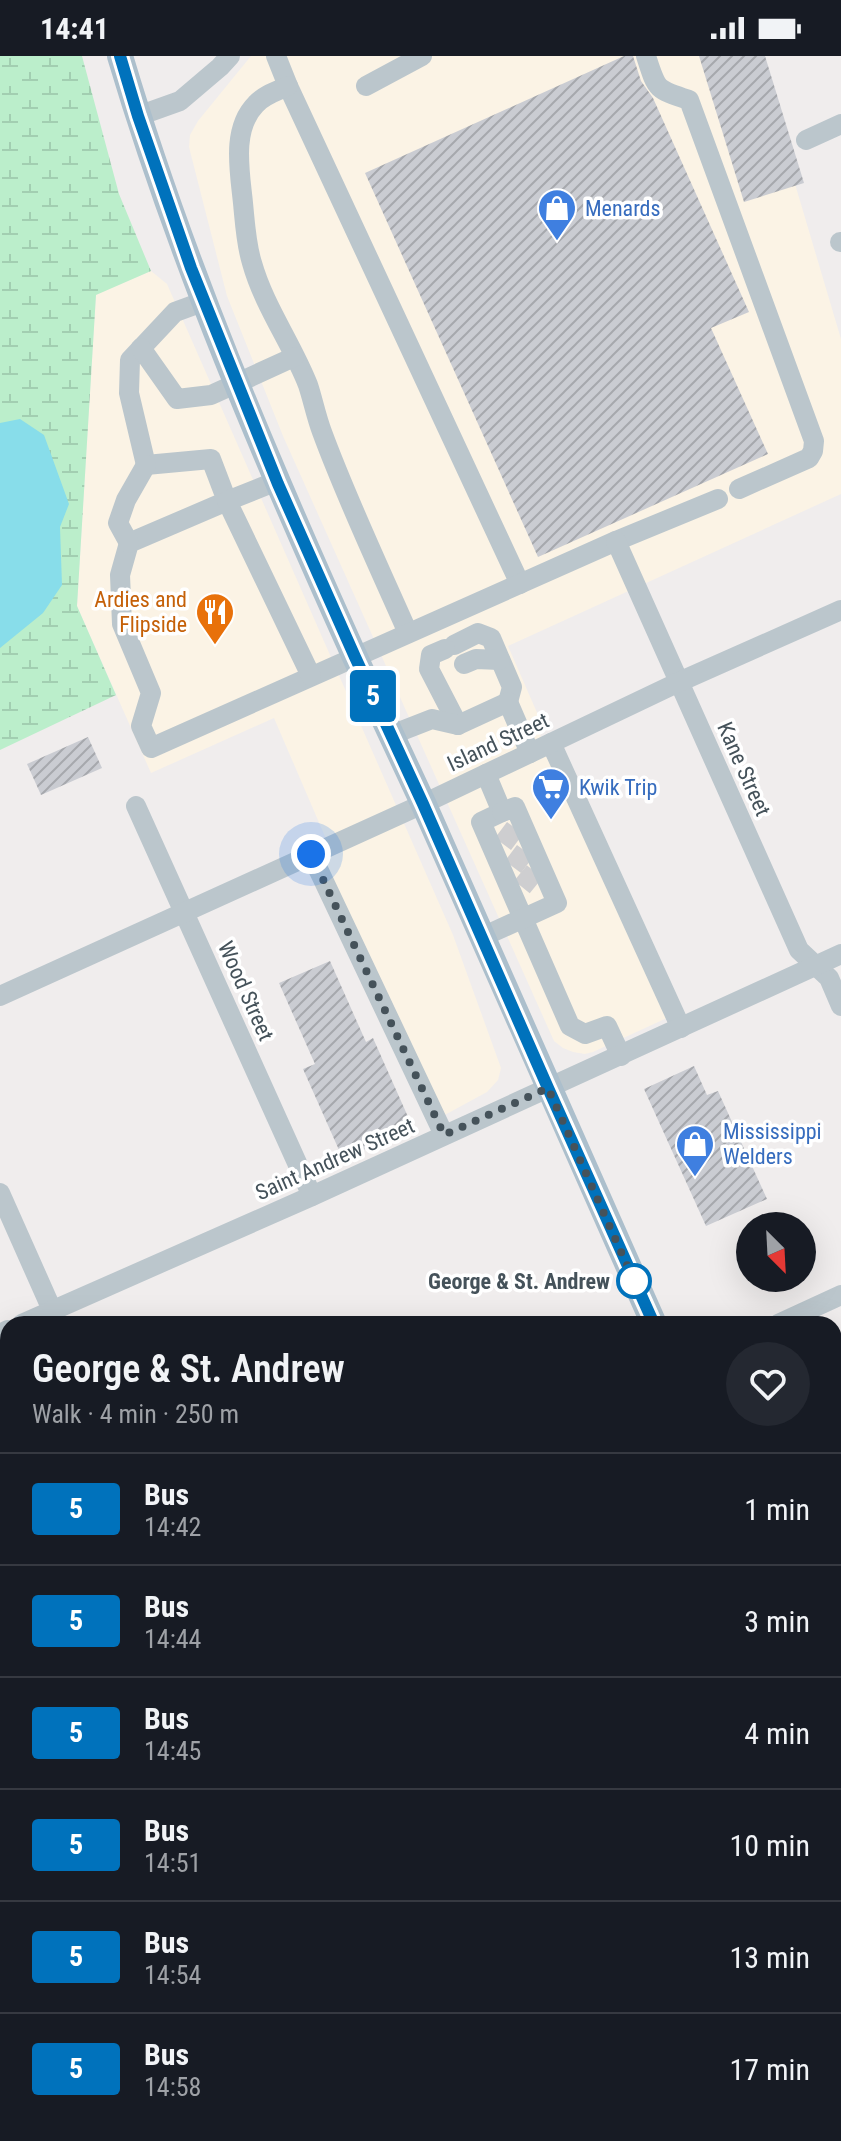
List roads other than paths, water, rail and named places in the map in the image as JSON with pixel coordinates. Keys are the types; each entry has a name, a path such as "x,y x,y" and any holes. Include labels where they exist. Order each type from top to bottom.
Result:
{"main road":[{"path":"120,56 138,116 205,301 277,481 650,1316"}],"street":[{"path":"138,116 180,101 230,56"},
{"path":"276,56 520,584"},
{"path":"366,86 422,56"},
{"path":"646,56 654,82 662,91 689,100 814,441 809,458 739,489"},
{"path":"288,86 256,103 243,127 239,154 252,265 308,385 341,481 408,633"},
{"path":"806,140 841,124"},
{"path":"205,301 175,312 130,360 129,393 146,465 126,500 118,523 129,543 120,575 122,624 151,693 141,726 151,748 616,541 718,499"},
{"path":"141,348 177,399 211,395 294,357"},
{"path":"146,465 211,459 227,501 311,676"},
{"path":"129,543 277,481"},
{"name":"Kane Street","path":"616,541 799,950 829,978 841,1006"},
{"name":"Island Street","path":"0,996 841,610"},
{"path":"458,725 429,669 431,655 478,633 491,638 512,687 508,702 530,753"},
{"path":"437,687 459,667 476,659 500,660"},
{"path":"391,735 432,719 458,725 508,702"},
{"path":"551,743 681,1028"},
{"path":"486,774 523,870 523,919 570,1026 585,1034 607,1026 621,1056"},
{"name":"Wood Street","path":"136,806 312,1196"},
{"path":"482,937 557,903 523,870 507,832"},
{"path":"311,854 444,1135"},
{"name":"Saint Andrew Street","path":"54,1316 841,954"},
{"path":"0,1193 52,1316"},
{"path":"820,1315 841,1295"}],"water":[{"path":"20,419 44,435 69,504 60,527 62,585 43,613 0,648 0,423"}],"tunnel":[{"path":"503,844 515,828"},
{"path":"513,867 525,851"},
{"path":"522,887 535,871"}],"place":[{"name":"Menards","path":"557,242"},
{"name":"Ardies and Flipside","path":"215,646"},
{"name":"Kwik Trip","path":"551,821"},
{"name":"Mississippi Welders","path":"695,1178"},
{"name":"George & St. Andrew","path":"634,1281"}]}
